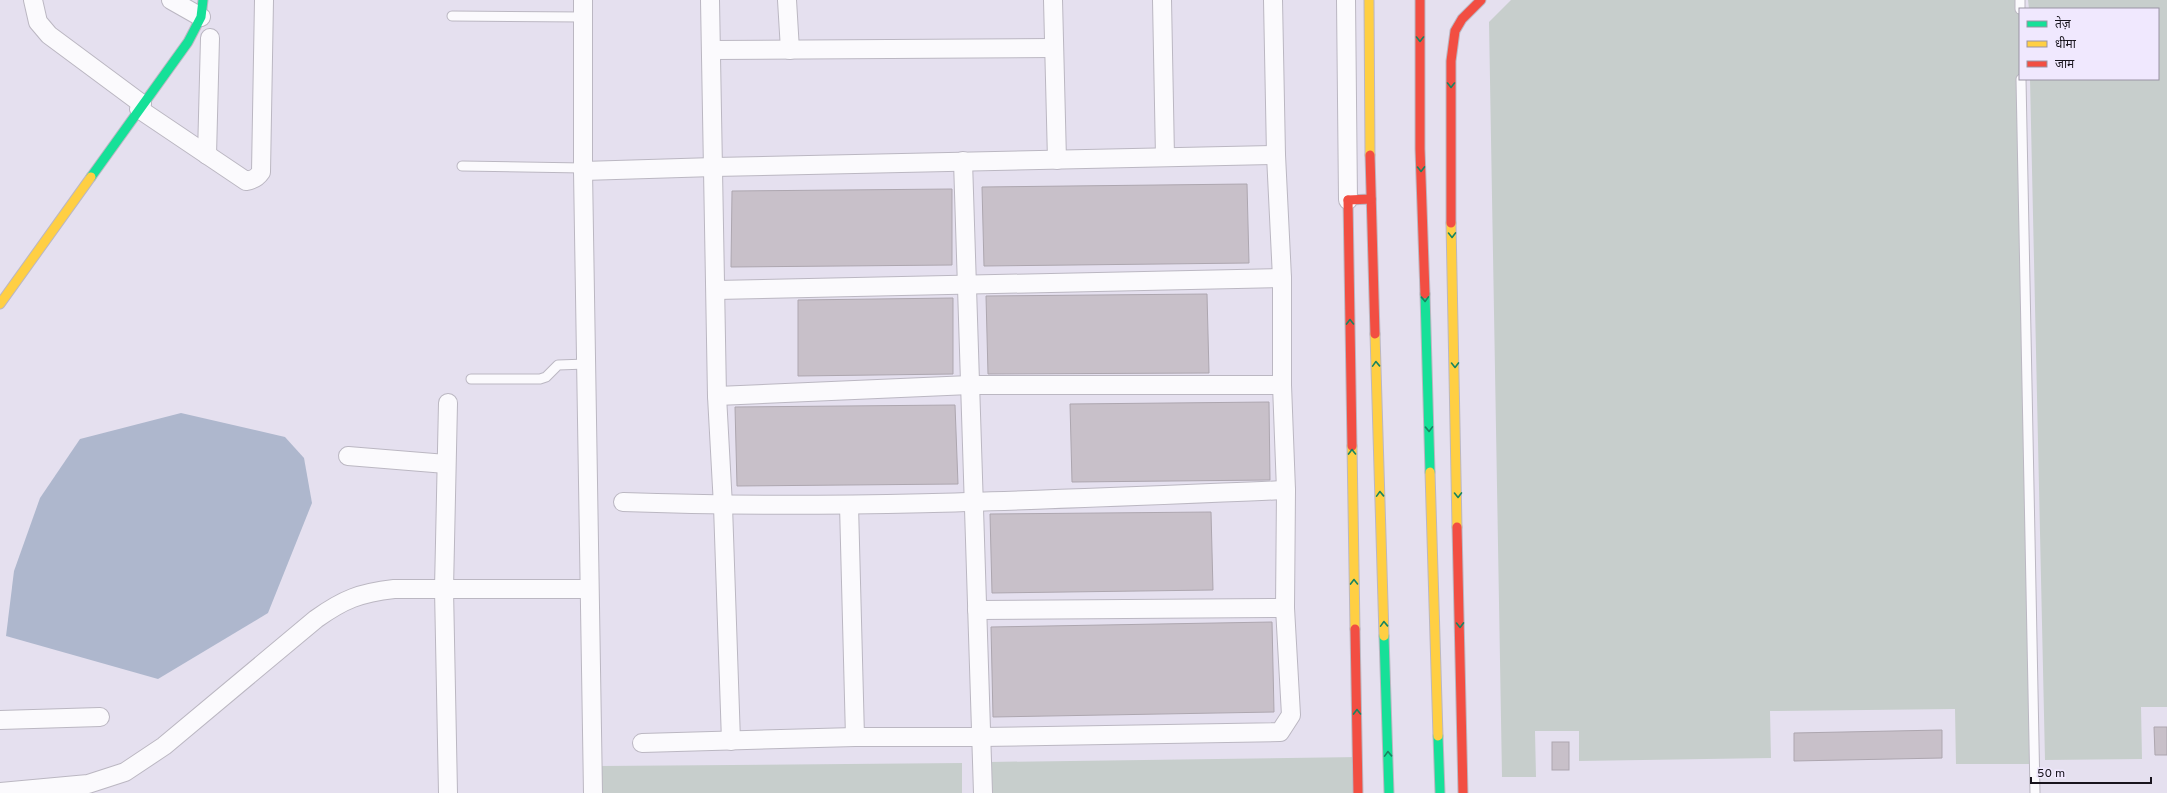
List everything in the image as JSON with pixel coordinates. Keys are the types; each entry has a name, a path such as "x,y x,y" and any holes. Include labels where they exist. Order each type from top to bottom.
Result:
{"main road":[{"path":"1369,0 1371,199 1389,793"},
{"path":"1420,0 1440,793"},
{"path":"1463,793 1448,196 1453,43 1455,32 1462,19 1481,0"},
{"path":"0,304 140,106 188,42 202,9"},
{"path":"1358,793 1348,200 1371,199"}],"street":[{"path":"33,0 38,22 49,35 140,106 207,155 246,181 253,180 261,172 264,0"},
{"path":"171,0 202,9"},
{"path":"710,0 718,396 724,506 730,742"},
{"path":"787,0 790,50"},
{"path":"1053,0 1057,160"},
{"path":"1162,0 1164,157"},
{"path":"642,742 730,742 855,736 981,737 1280,732 1291,715 1285,608 1286,490 1282,385 1282,278 1276,155 1273,0"},
{"path":"1346,0 1348,200"},
{"path":"583,9 583,170 593,793"},
{"path":"207,155 210,38"},
{"path":"711,50 1054,48"},
{"path":"583,170 1276,155"},
{"path":"963,162 983,793"},
{"path":"716,290 1282,278"},
{"path":"718,396 970,385 1282,385"},
{"path":"448,403 444,588 448,793"},
{"path":"348,456 446,464"},
{"path":"623,502 724,506 849,505 974,502 1286,490"},
{"path":"849,505 855,736"},
{"path":"0,792 88,784 124,772 164,746 316,619 341,602 368,592 444,588 589,589"},
{"path":"977,610 1285,608"},
{"path":"0,720 100,717"}],"lane":[{"path":"452,16 583,9"},
{"path":"2021,80 2035,793"},
{"path":"462,166 583,170"},
{"path":"471,379 540,379 546,377 558,365 586,364"}],"shaded area":[{"path":"1511,0 2023,0 2019,8 2019,80 2035,764 1956,764 1955,709 1770,711 1771,758 1579,761 1579,731 1535,731 1536,777 1502,777 1489,22"},
{"path":"2028,0 2167,0 2167,707 2141,707 2142,759 2045,760 2030,80 2159,80 2159,8 2029,8"},
{"path":"1360,757 1360,793 990,793 989,762"},
{"path":"962,763 962,793 601,793 601,766"}],"water":[{"path":"181,413 285,437 304,458 312,503 268,613 158,679 6,636 14,571 40,498 80,439"}],"building":[{"path":"1247,184 1249,263 984,266 982,187"},
{"path":"952,189 952,265 731,267 732,191"},
{"path":"1207,294 1209,373 988,374 986,296"},
{"path":"953,298 953,374 798,376 798,300"},
{"path":"1269,402 1270,480 1072,482 1070,404"},
{"path":"955,405 958,484 737,486 735,407"},
{"path":"1211,512 1213,590 992,593 990,514"},
{"path":"1272,622 1274,712 993,717 991,627"},
{"path":"2154,727 2167,727 2167,755 2155,755"},
{"path":"1942,730 1942,758 1794,761 1794,733"},
{"path":"1552,742 1569,742 1569,770 1552,770"}],"traffic: fast":[{"path":"91,177 188,42 201,17 203,0"},
{"path":"1425,294 1430,472"},
{"path":"1384,636 1389,793"},
{"path":"1438,736 1440,793"}],"traffic: slow":[{"path":"1369,0 1370,155"},
{"path":"0,304 91,177"},
{"path":"1451,223 1457,527"},
{"path":"1375,334 1384,636"},
{"path":"1352,446 1355,629"},
{"path":"1430,472 1438,736"}],"traffic: jam":[{"path":"1420,0 1420,149 1425,294"},
{"path":"1451,223 1451,61 1455,31 1462,19 1481,0"},
{"path":"1370,155 1375,334"},
{"path":"1348,200 1371,199"},
{"path":"1348,200 1352,446"},
{"path":"1457,527 1463,793"},
{"path":"1355,629 1358,793"}]}
